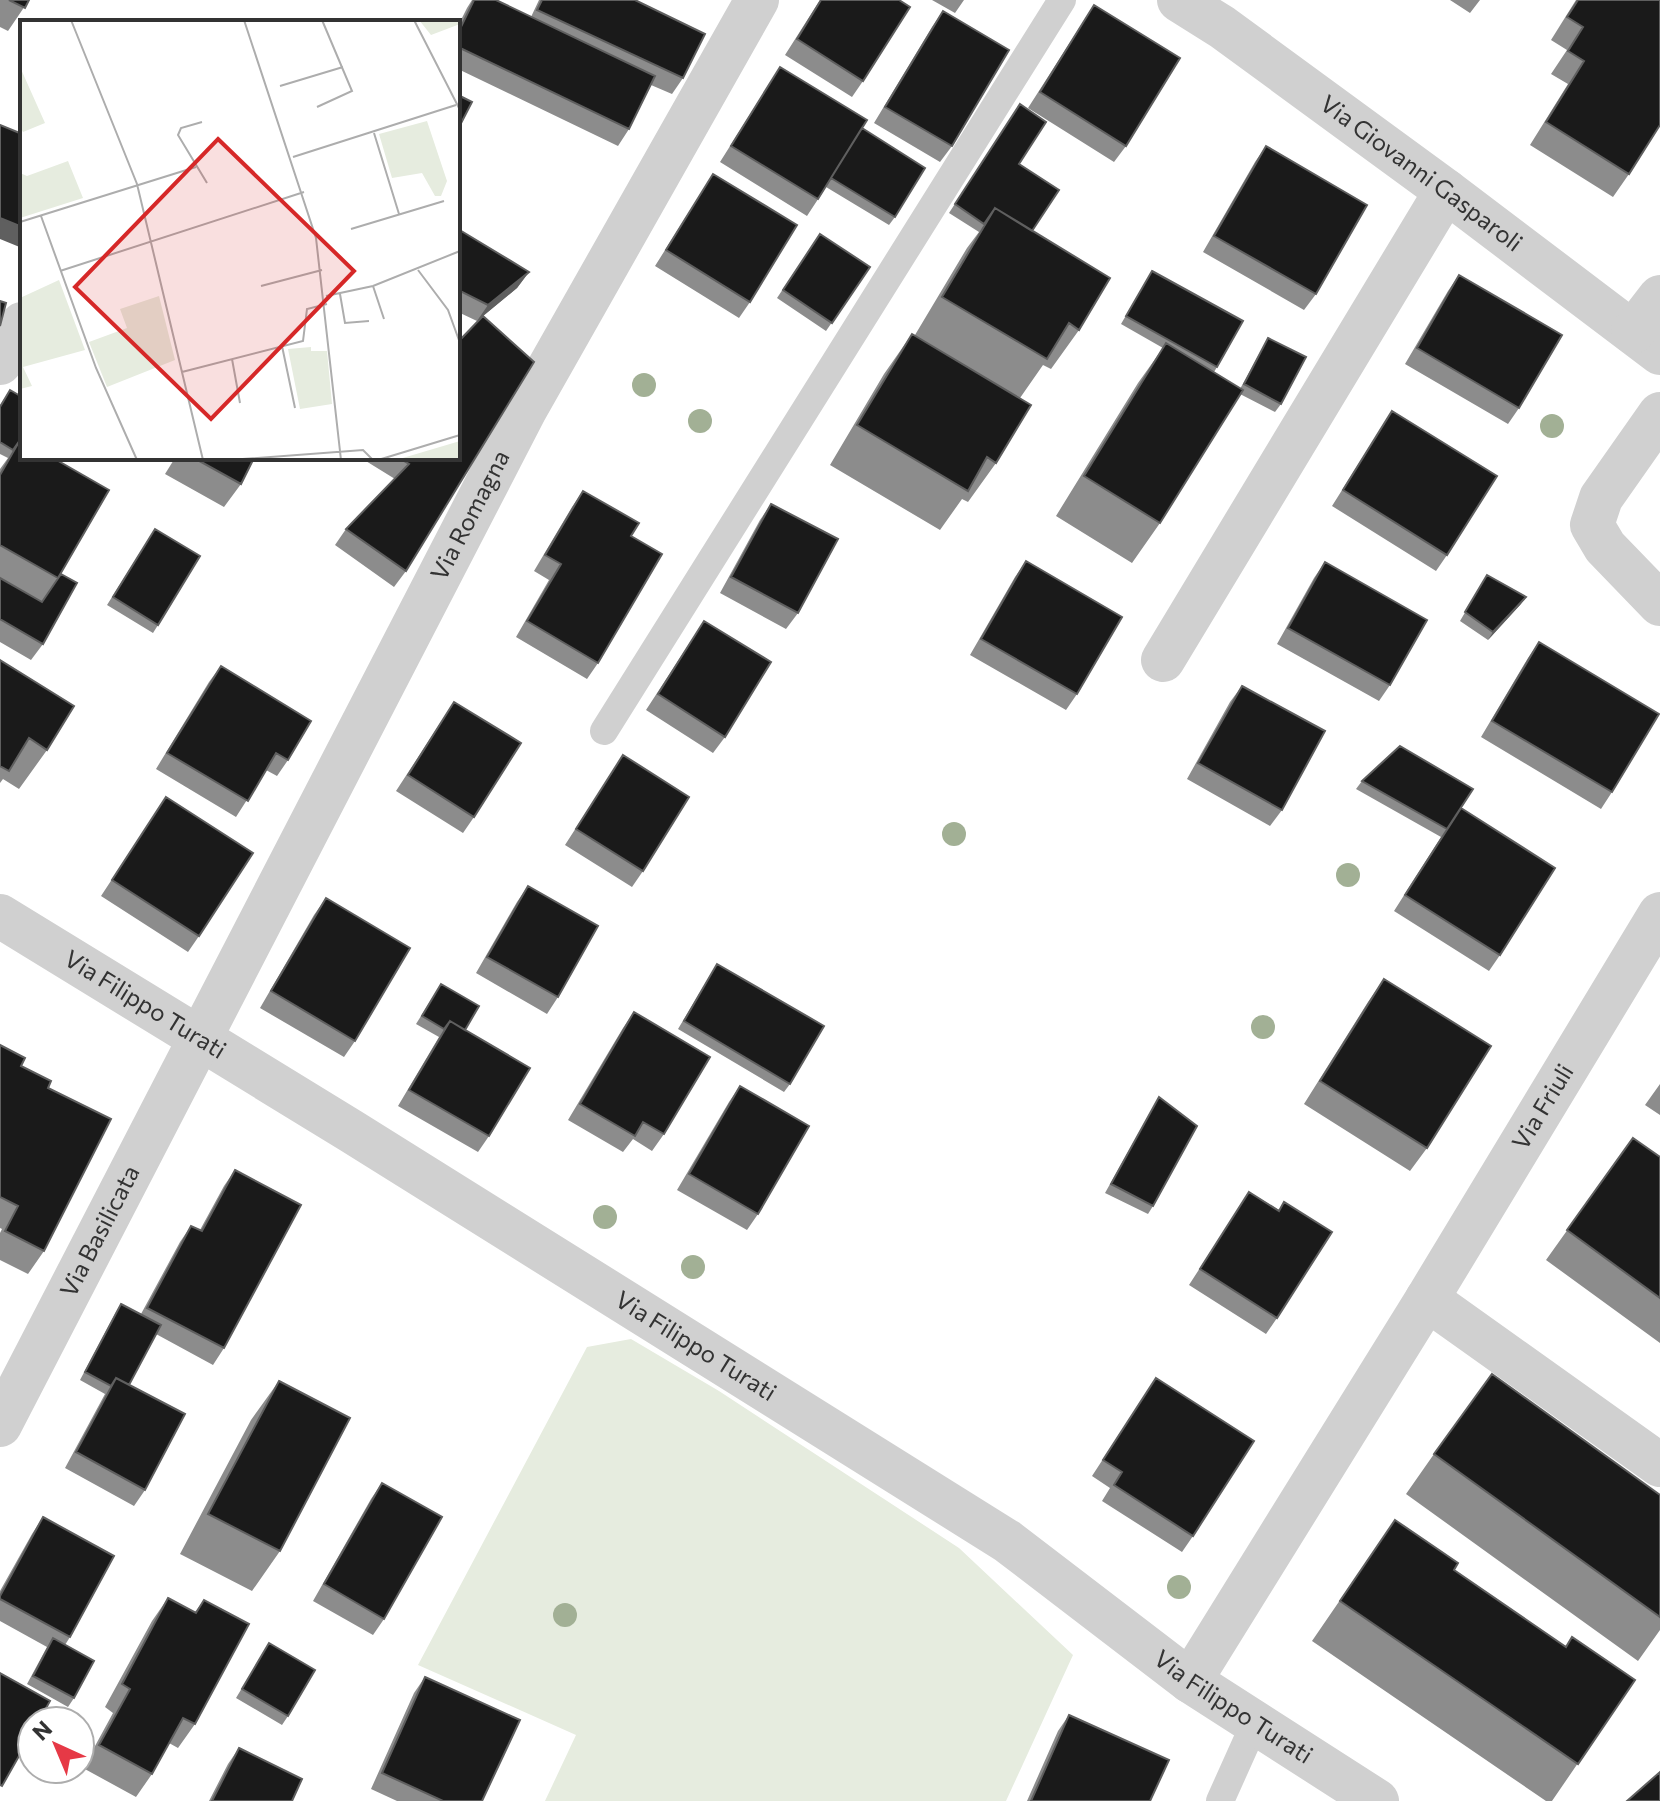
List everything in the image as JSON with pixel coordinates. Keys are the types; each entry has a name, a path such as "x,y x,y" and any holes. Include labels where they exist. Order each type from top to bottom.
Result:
{"street":[{"name":"Via Romagna","path":"201,1038 525,410 757,0"},
{"name":"Via Giovanni Gasparoli","path":"1179,0 1222,27 1647,342"},
{"path":"1163,660 1446,191"},
{"path":"0,297 20,302"},
{"path":"1647,342 1660,297"},
{"path":"0,363 20,328"},
{"path":"1660,414 1601,498 1592,525 1605,547 1660,604"},
{"name":"Via Friuli","path":"1190,1681 1427,1299 1660,914"},
{"name":"Via Filippo Turati","path":"0,916 1007,1541 1190,1681 1377,1801"},
{"name":"Via Basilicata","path":"0,1425 201,1038"},
{"path":"1427,1299 1660,1465"}],"lane":[{"path":"604,731 1062,0"},
{"path":"1220,1801 1255,1723"}],"shaded area":[{"path":"631,1339 719,1391 959,1548 1073,1655 1006,1801 545,1801 576,1735 418,1665 587,1347"}],"building":[{"path":"9,0 29,0 25,8"},
{"path":"474,0 496,0 655,76 629,129 460,48 460,29"},
{"path":"542,0 635,0 705,34 683,78 537,10"},
{"path":"821,0 899,0 910,7 863,81 797,39"},
{"path":"1578,0 1660,0 1660,125 1629,174 1546,122 1584,61 1568,51 1583,27 1567,17"},
{"path":"1094,5 1180,58 1126,146 1040,92"},
{"path":"943,11 1009,50 952,146 885,107"},
{"path":"780,67 867,120 818,199 731,146"},
{"path":"460,96 472,102 460,125"},
{"path":"1020,104 1046,122 1019,164 1059,190 1032,231 995,208 984,224 955,204"},
{"path":"0,125 20,133 20,226 0,218"},
{"path":"862,128 925,168 895,217 831,178"},
{"path":"1266,146 1367,205 1316,294 1214,236"},
{"path":"713,174 797,225 750,302 666,250"},
{"path":"995,208 1110,278 1079,330 1069,323 1047,359 942,297"},
{"path":"460,230 529,272 488,305 460,291"},
{"path":"820,234 870,267 832,323 783,290"},
{"path":"1152,271 1243,321 1217,367 1126,316"},
{"path":"1459,275 1562,335 1519,408 1417,348"},
{"path":"0,301 6,303 0,326"},
{"path":"483,316 534,362 406,571 346,529 409,464 402,460 460,460 460,340"},
{"path":"912,334 1031,405 996,463 987,457 968,491 857,425"},
{"path":"1268,338 1306,357 1281,404 1244,384"},
{"path":"1166,343 1243,390 1160,523 1084,476"},
{"path":"10,390 20,396 20,440 13,450 0,442 0,407"},
{"path":"1392,411 1497,476 1447,555 1343,490"},
{"path":"20,440 20,460 56,460 109,490 58,578 0,545 0,475"},
{"path":"198,460 253,460 241,484"},
{"path":"583,491 639,523 631,536 662,554 598,663 527,621 561,564 545,555"},
{"path":"771,504 838,539 798,613 731,577"},
{"path":"155,529 200,556 158,625 113,597"},
{"path":"1026,561 1122,617 1077,694 981,639"},
{"path":"1325,562 1427,620 1390,685 1288,628"},
{"path":"61,574 77,583 43,644 0,619 0,578 42,602"},
{"path":"1487,575 1526,597 1493,632 1465,612"},
{"path":"704,621 771,662 725,737 658,694"},
{"path":"1539,642 1659,714 1612,792 1492,721"},
{"path":"0,660 74,706 47,750 29,738 9,771 0,766"},
{"path":"221,666 311,721 288,760 276,753 248,801 167,753"},
{"path":"1242,686 1325,731 1282,810 1198,763"},
{"path":"454,702 521,743 474,817 408,775"},
{"path":"1400,746 1473,789 1447,829 1362,781"},
{"path":"623,755 689,797 643,871 576,829"},
{"path":"166,797 253,853 199,936 112,880"},
{"path":"1461,808 1555,868 1500,955 1405,895"},
{"path":"528,886 598,926 558,997 487,957"},
{"path":"326,898 410,948 355,1041 271,991"},
{"path":"717,964 824,1026 790,1084 684,1021"},
{"path":"1384,979 1491,1046 1427,1148 1320,1081"},
{"path":"441,984 479,1006 465,1030 450,1021 444,1029 422,1016"},
{"path":"634,1012 710,1057 664,1134 643,1122 635,1136 580,1104"},
{"path":"450,1021 530,1068 489,1136 409,1090"},
{"path":"0,1045 25,1058 21,1066 51,1081 48,1088 111,1119 44,1251 5,1231 18,1206 0,1197"},
{"path":"740,1086 809,1126 758,1214 689,1174"},
{"path":"1159,1097 1197,1126 1153,1206 1111,1184"},
{"path":"1633,1138 1660,1157 1660,1298 1567,1230"},
{"path":"235,1170 301,1205 224,1348 147,1308 191,1226 202,1231"},
{"path":"1249,1192 1279,1211 1284,1202 1332,1232 1277,1318 1200,1269"},
{"path":"121,1304 161,1325 129,1385 116,1378 111,1386 85,1372"},
{"path":"1492,1374 1660,1495 1660,1617 1434,1454"},
{"path":"116,1378 185,1414 145,1490 76,1452"},
{"path":"1156,1378 1254,1441 1193,1536 1114,1485 1122,1472 1103,1460"},
{"path":"279,1381 350,1418 280,1551 208,1514"},
{"path":"382,1483 442,1517 384,1619 324,1584"},
{"path":"43,1517 114,1556 70,1637 0,1599"},
{"path":"1395,1520 1458,1563 1454,1570 1566,1647 1572,1637 1635,1680 1578,1764 1340,1601"},
{"path":"168,1598 196,1613 204,1600 249,1624 195,1724 183,1718 152,1774 99,1745 130,1689 122,1684"},
{"path":"53,1638 94,1661 74,1698 33,1676"},
{"path":"269,1643 315,1670 288,1716 242,1689"},
{"path":"0,1673 50,1701 48,1705 16,1705 16,1761 0,1785"},
{"path":"425,1677 520,1720 482,1801 443,1801 382,1773"},
{"path":"1069,1715 1169,1760 1150,1801 1031,1801"},
{"path":"239,1748 302,1779 292,1801 212,1801"},
{"path":"1660,1772 1660,1801 1627,1801"}]}
